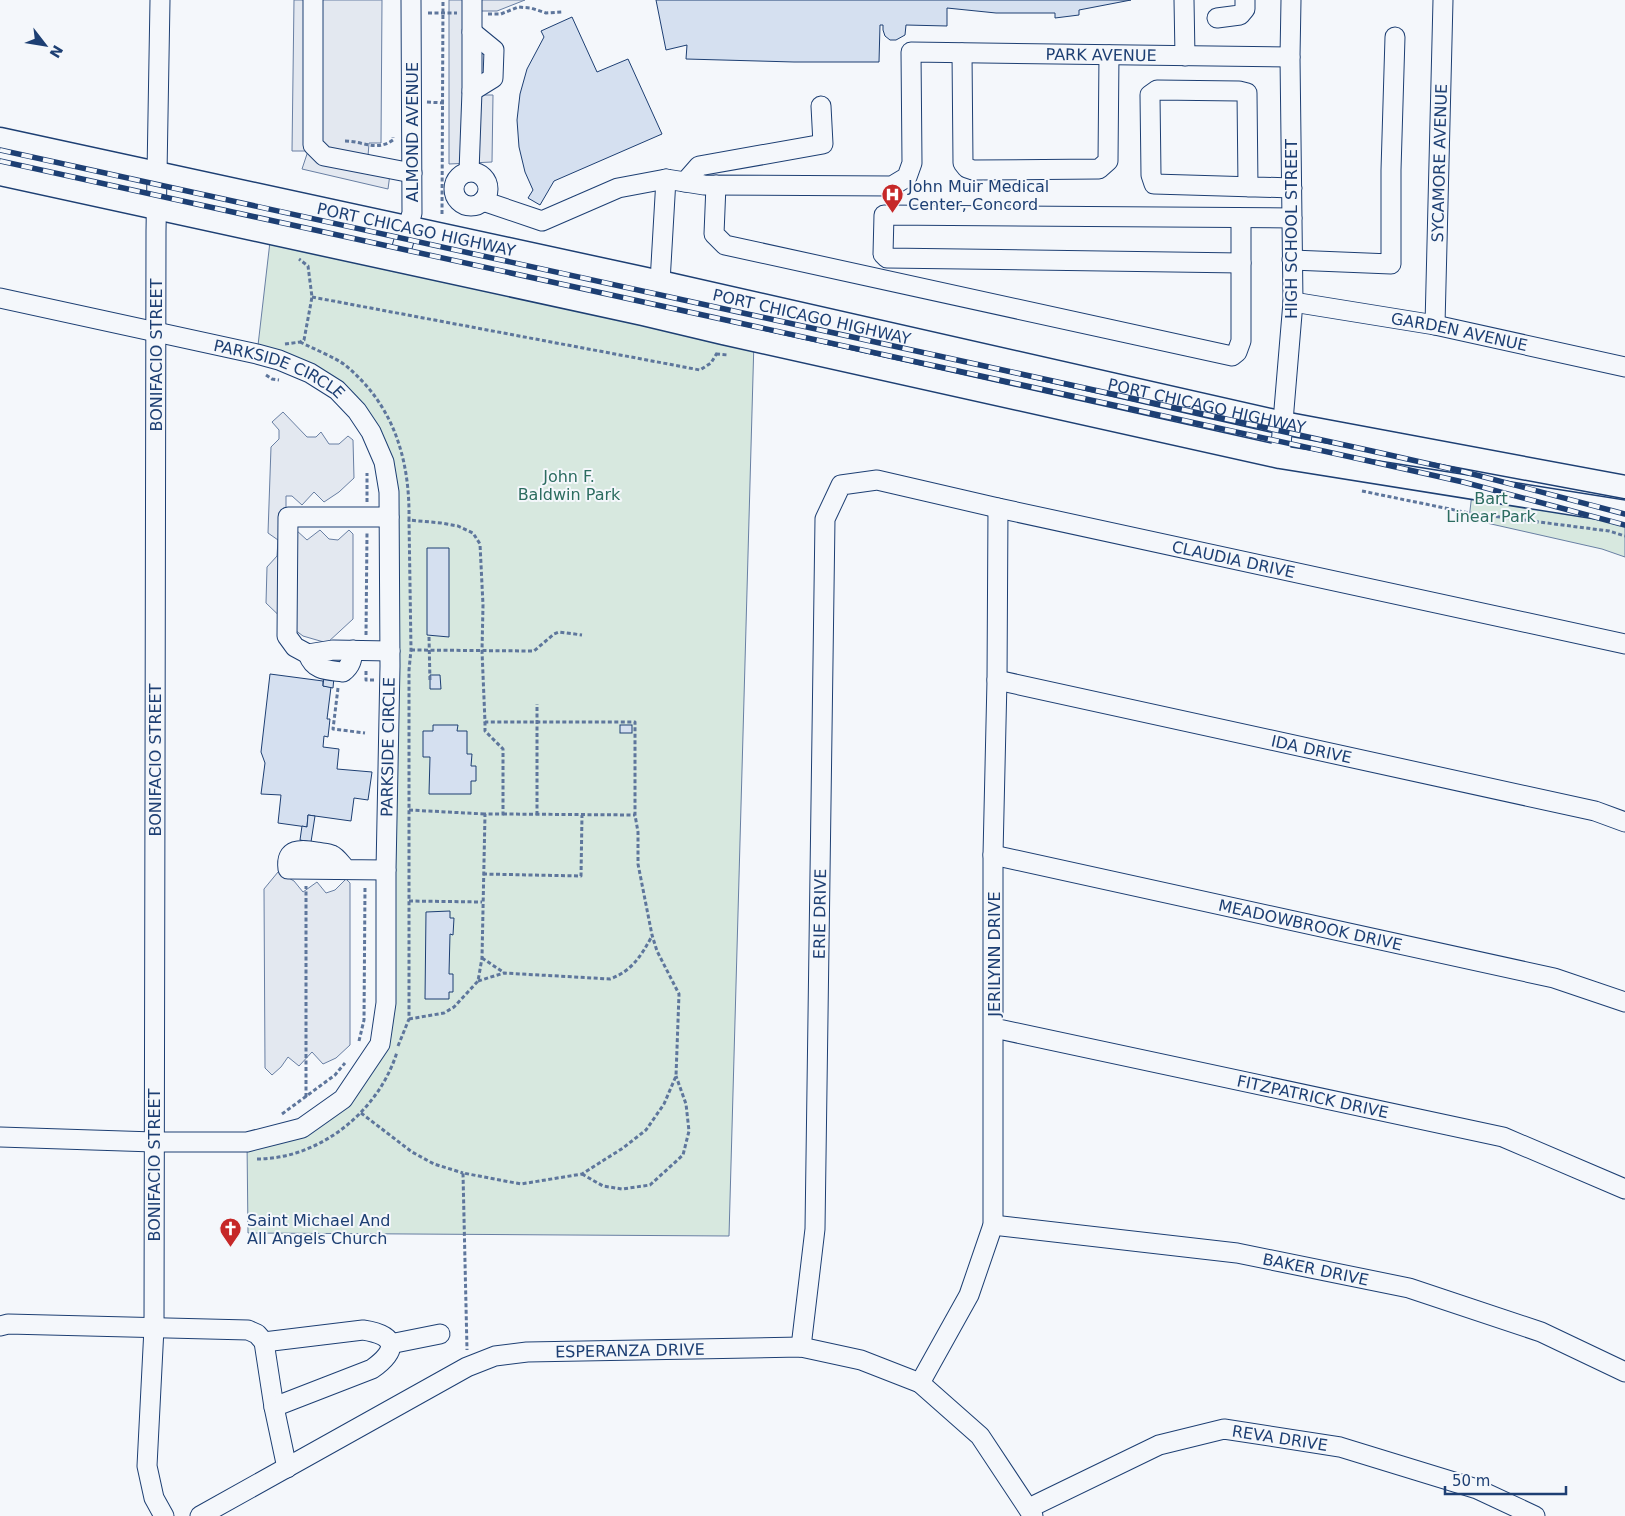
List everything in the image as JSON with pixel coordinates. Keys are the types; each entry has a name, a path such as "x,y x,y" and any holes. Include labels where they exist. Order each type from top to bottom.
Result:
{"main road":[{"name":"PORT CHICAGO HIGHWAY","path":"0,139 660,282 1282,423 1625,487"},
{"name":"PORT CHICAGO HIGHWAY","path":"0,174 649,315 724,334 1280,457 1625,512"},
{"path":"649,315 660,282"}],"street":[{"name":"BONIFACIO STREET","path":"160,0 156,333 154,1328 148,1466 154,1498 164,1516"},
{"path":"313,0 313,145 324,156 412,173"},
{"name":"ALMOND AVENUE","path":"398,261 412,214 411,0"},
{"path":"469,172 472,90 493,78 494,50 472,32 472,0"},
{"path":"1184,0 1185,56"},
{"path":"1216,18 1240,15 1245,9 1245,0"},
{"name":"HIGH SCHOOL STREET","path":"1280,457 1293,302 1291,0"},
{"name":"SYCAMORE AVENUE","path":"1435,325 1443,0"},
{"path":"1292,260 1391,264 1395,38"},
{"name":"PARK AVENUE","path":"716,185 892,186 907,177 912,163 911,52 1290,57"},
{"path":"962,53 963,163 967,168 973,170 1099,169 1108,161 1110,55"},
{"path":"1248,186 1247,93 1239,91 1157,90 1150,95 1151,175 1154,184 1292,188"},
{"path":"685,182 699,166 822,144 821,106"},
{"path":"469,172 478,173 486,180 488,191 483,201 478,204 467,205 457,198 455,193 456,182 462,174 469,172"},
{"path":"483,201 542,221 618,188 666,179 716,185 714,234 725,245 1232,356 1237,352 1241,342 1241,219"},
{"path":"660,282 666,179"},
{"path":"1242,264 887,258 883,254 884,215 1292,218"},
{"name":"PARKSIDE CIRCLE","path":"0,298 279,360 310,373 337,390 362,418 371,432 384,462 389,492 390,651 386,870 386,1003 380,1044 343,1099 302,1128 247,1142 154,1142 0,1137"},
{"name":"GARDEN AVENUE","path":"1293,302 1435,325 1625,367"},
{"name":"CLAUDIA DRIVE","path":"841,485 877,480 1625,644"},
{"name":"ERIE DRIVE","path":"801,1347 815,1229 825,519 841,485"},
{"name":"JERILYNN DRIVE","path":"920,1384 969,1295 993,1225 994,855 998,508"},
{"path":"389,517 288,517 287,636 295,647 308,654 333,650 390,651"},
{"name":"IDA DRIVE","path":"997,680 1595,811 1625,822"},
{"name":"MEADOWBROOK DRIVE","path":"994,855 1554,978 1625,1002"},
{"path":"296,869 386,870"},
{"name":"FITZPATRICK DRIVE","path":"994,1028 1503,1138 1625,1190"},
{"name":"BAKER DRIVE","path":"993,1225 1237,1253 1409,1288 1541,1332 1625,1372"},
{"path":"0,1326 8,1324 248,1330 257,1334 264,1342 274,1407 287,1468"},
{"path":"264,1342 363,1330 379,1332 388,1338 390,1344 389,1353 383,1361 372,1369 274,1407"},
{"path":"390,1344 440,1334"},
{"name":"ESPERANZA DRIVE","path":"200,1516 467,1368 494,1356 527,1352 801,1347 861,1360 920,1384 980,1436 1031,1512"},
{"name":"REVA DRIVE","path":"1031,1512 1159,1445 1224,1429 1340,1447 1477,1489 1535,1516"}],"path":[{"path":"442,214 444,0"},
{"path":"341,141 370,146 386,145 394,140 394,131"},
{"path":"297,257 308,266 312,297 304,340 300,342"},
{"path":"312,297 700,370 711,363 724,334"},
{"path":"282,344 300,342 344,364 370,390 384,409 394,428 407,477 409,520 458,526 473,533 480,544 485,731 503,749 503,814"},
{"path":"264,374 272,379 287,382"},
{"path":"367,469 367,518 360,650 366,680 381,680"},
{"path":"411,650 534,651 558,632 582,635"},
{"path":"429,637 430,682"},
{"path":"339,686 333,729 365,733"},
{"path":"537,704 537,815"},
{"path":"361,1113 412,1152 434,1164 463,1173 521,1184 582,1174 623,1148 646,1130 664,1104 676,1076 679,994 657,951 638,864 635,722 485,722"},
{"path":"409,810 486,814 636,815"},
{"path":"478,981 482,958 482,902 486,814"},
{"path":"483,874 581,876 582,815"},
{"path":"296,869 306,886 306,1098"},
{"path":"357,1046 364,1020 365,870"},
{"path":"409,901 482,902"},
{"path":"409,1019 444,1013 454,1007 478,981 504,973 610,979 624,974 643,953 652,935"},
{"path":"482,958 504,973"},
{"path":"278,1117 306,1098 335,1074 350,1057"},
{"path":"582,1174 603,1186 612,1188 622,1189 650,1185 683,1155 689,1131 686,1104 676,1076"},
{"path":"463,1173 467,1368"}],"green space":[{"name":"John F. Baldwin Park","path":"271,233 754,340 729,1236 248,1233 247,1142 343,1099 380,1044 384,462 337,390 257,354"},
{"name":"Bart Linear Park","path":"1473,485 1625,525 1625,557 1602,549 1469,519"}],"shaded area":[{"path":"294,0 382,0 381,143 369,143 367,170 390,174 388,189 302,169 308,151 292,151"},
{"path":"449,0 525,0 497,11 480,11 477,95 493,95 492,162 449,164"},
{"path":"283,412 307,437 316,437 321,432 329,444 339,444 348,436 353,440 354,478 339,492 324,502 314,492 302,505 292,496 286,496 286,530 296,530 307,540 320,530 329,539 338,540 349,530 353,534 353,619 327,643 303,636 266,603 267,567 277,556 278,540 268,533 271,447 279,439 279,430 272,422"},
{"path":"278,872 294,881 303,892 317,882 326,893 335,890 346,879 350,883 350,1045 336,1058 323,1064 312,1052 299,1066 288,1057 272,1075 265,1068 264,889"}],"building":[{"path":"656,0 1131,0 1079,10 1079,15 1055,18 1055,13 996,13 947,8 947,26 906,25 905,35 896,40 890,40 885,36 883,25 880,25 879,62 794,62 686,59 687,45 666,50"},
{"path":"572,17 597,72 628,59 662,134 554,181 540,205 528,198 533,190 525,172 519,147 517,120 520,94 527,69 544,37 541,31"},
{"path":"427,548 449,548 449,637 427,635"},
{"path":"270,674 323,681 323,686 331,687 327,719 330,719 328,737 324,736 323,747 339,749 337,769 372,772 368,800 354,798 351,821 308,815 307,827 278,823 281,795 261,794 265,763 261,752"},
{"path":"430,675 440,675 441,689 430,689"},
{"path":"324,676 334,677 333,688 323,686"},
{"path":"433,725 458,725 457,731 467,731 467,754 472,754 471,766 476,766 476,781 471,781 471,794 429,794 430,757 423,757 423,731 433,731"},
{"path":"620,725 632,725 632,733 620,733"},
{"path":"308,815 315,816 311,842 300,840 302,826 307,827"},
{"path":"450,911 450,918 454,918 453,935 450,934 449,974 453,974 453,992 449,992 449,999 425,999 426,912"}],"railway":[{"path":"0,150 1372,451 1465,472 1625,514"},
{"path":"0,161 1463,482 1625,525"}],"place":[{"name":"John Muir Medical Center, Concord","path":"892,214"},
{"name":"Saint Michael And All Angels Church","path":"231,1248"}]}
